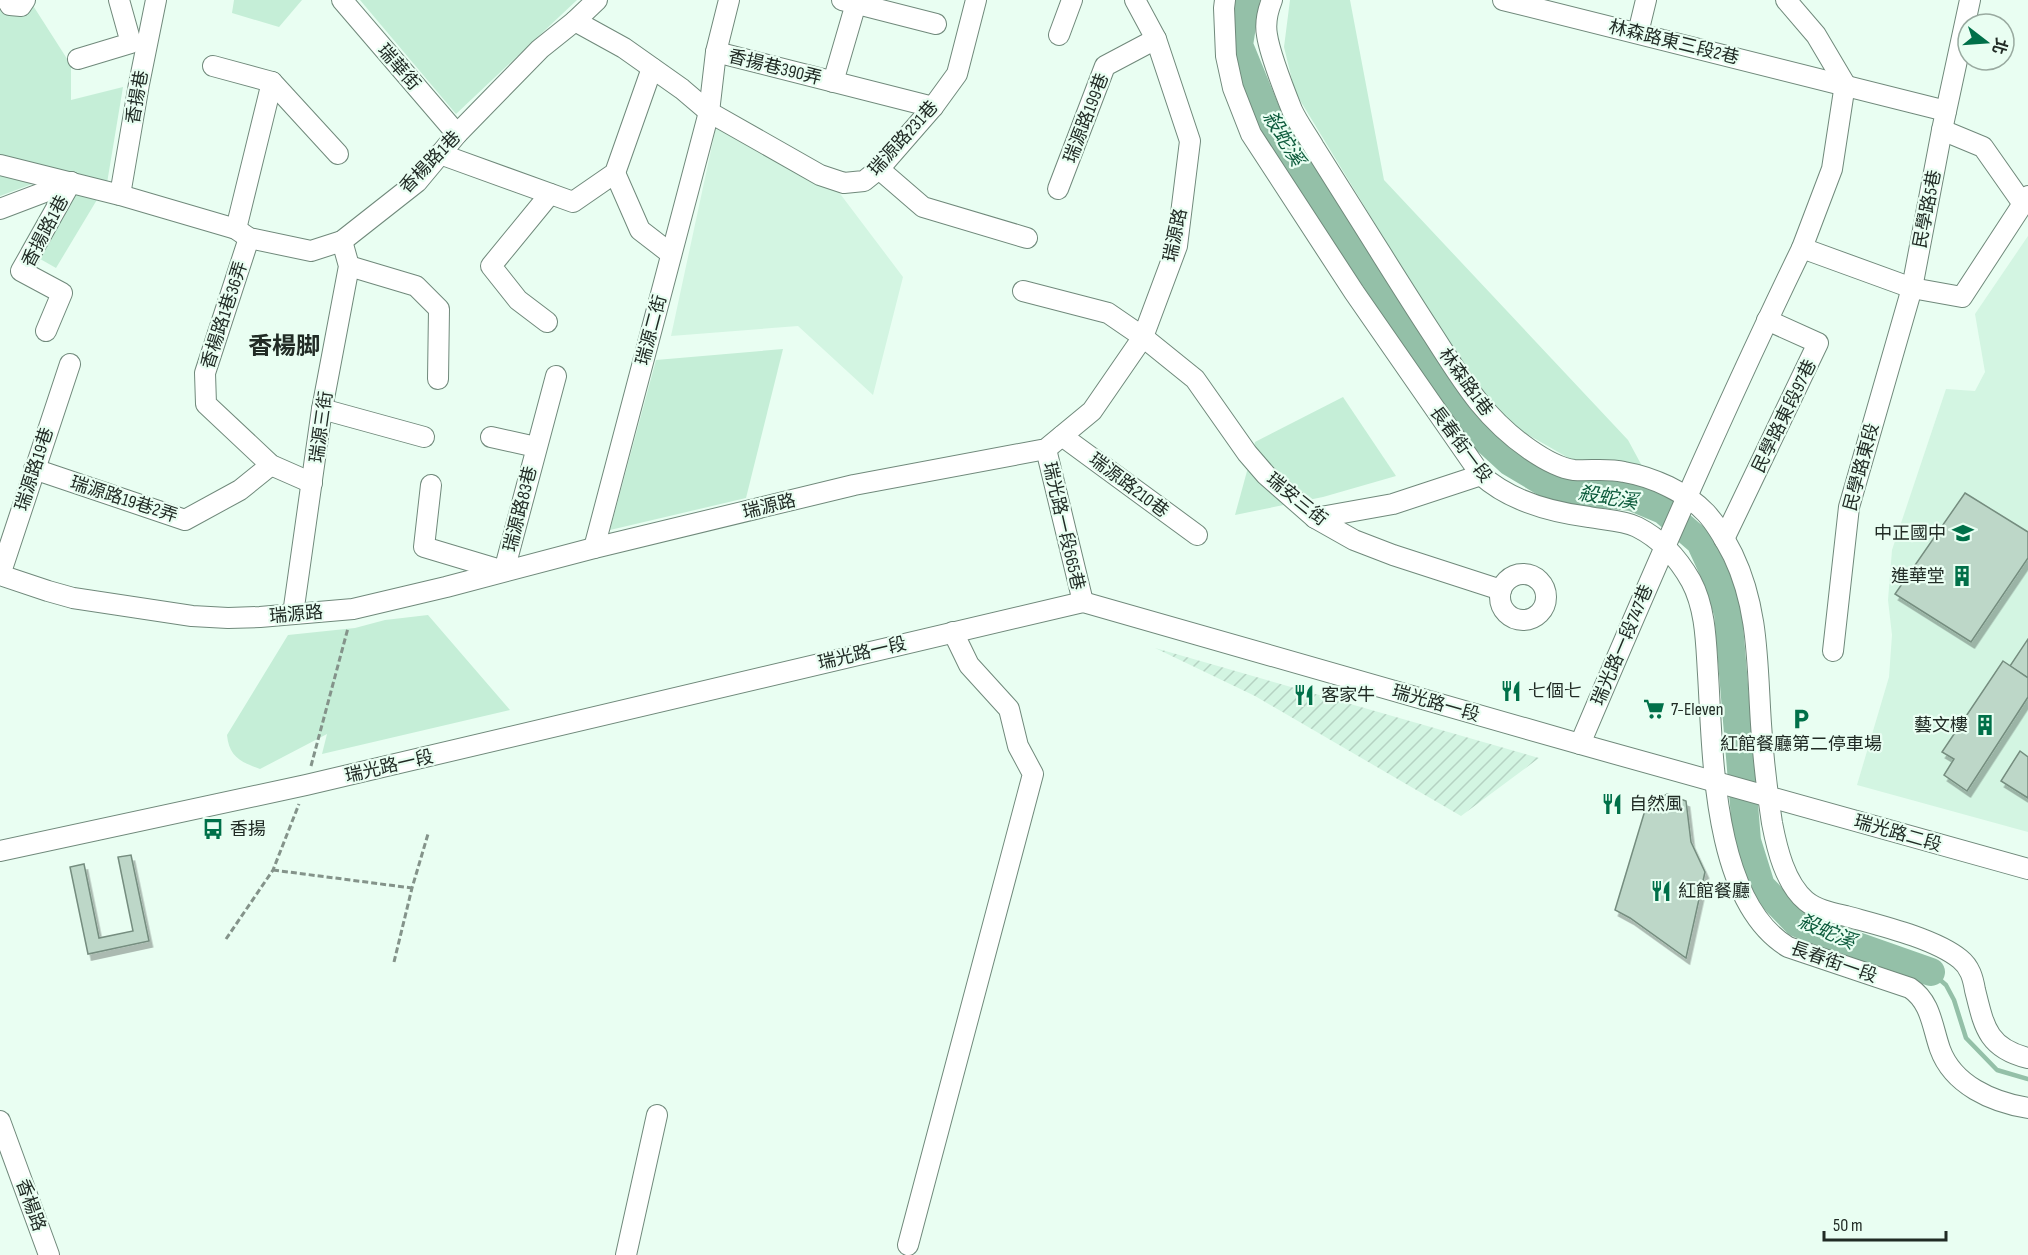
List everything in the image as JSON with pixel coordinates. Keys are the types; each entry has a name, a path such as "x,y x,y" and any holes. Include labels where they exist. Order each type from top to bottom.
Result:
{"street":[{"path":"7,0 10,5 21,6 25,0"},
{"name":"香揚巷","path":"78,58 131,43 119,0"},
{"name":"香揚巷","path":"120,195 156,0"},
{"name":"瑞華街","path":"342,0 457,134"},
{"path":"597,0 575,21 624,48 682,89 709,112"},
{"path":"709,112 716,52 729,0"},
{"name":"瑞源路231巷","path":"709,112 820,175 844,183 864,181 879,169 933,107 957,74 976,0"},
{"path":"1059,34 1072,0"},
{"name":"瑞源路","path":"0,575 74,598 181,614 228,618 353,609 854,486 1046,449 1092,411 1143,337 1177,246 1190,141 1156,39 1135,0"},
{"name":"長春街一段","path":"1225,0 1226,56 1233,88 1251,134 1354,292 1481,475 1492,486 1540,507 1636,526 1665,545 1692,583 1700,606 1705,634 1715,782 1722,831 1728,855 1749,904 1760,922 1773,938 1788,947 1910,988 1919,994 1926,1002 1940,1049 1946,1062 1955,1073 1966,1083 1995,1100 2028,1108"},
{"name":"林森路1巷","path":"1272,0 1266,33 1293,113 1402,288 1488,415 1507,433 1558,466 1572,470 1622,471 1659,483 1688,497 1715,523 1724,538 1744,580 1755,630 1767,796 1775,840 1782,862 1794,885 1806,901 1824,910 1905,933 1960,959 1971,973 1985,1030 1994,1041 2028,1058"},
{"name":"林森路東三段2巷","path":"1503,0 1543,4 1638,33 1845,84 1944,121 1983,147 2025,200"},
{"path":"1638,33 1646,0"},
{"path":"1688,497 1767,320 1802,248 1832,169 1845,84 1816,35 1786,0"},
{"name":"民學路5巷","path":"1912,288 1970,0"},
{"path":"833,82 851,1 936,24"},
{"name":"香楊路1巷","path":"71,182 311,251 342,241 417,182 457,134 540,49 575,21"},
{"name":"瑞源路199巷","path":"1058,189 1105,66 1156,39"},
{"name":"香揚巷390弄","path":"716,52 933,107"},
{"path":"213,66 272,82 338,154"},
{"path":"440,154 573,202 615,173 652,68"},
{"path":"242,233 272,82"},
{"name":"瑞源二街","path":"594,548 709,112"},
{"path":"0,165 71,182"},
{"path":"879,169 923,207 1027,238"},
{"path":"615,173 640,230 671,254"},
{"name":"香揚路1巷","path":"0,209 71,182"},
{"name":"香揚路1巷","path":"46,331 62,293 21,271 71,182"},
{"path":"547,322 518,300 491,266 550,194"},
{"path":"1802,248 1912,288 1962,297 2025,200"},
{"name":"香楊路1巷36弄","path":"242,233 205,373 206,404 272,465 312,483"},
{"name":"瑞源三街","path":"293,614 322,409 349,266 342,241"},
{"path":"349,266 416,286 439,309 438,379"},
{"name":"民學路東段","path":"1833,651 1850,507 1912,288"},
{"name":"瑞安三街","path":"1023,291 1108,313 1143,337 1195,379 1247,453 1266,475 1315,518 1354,540 1501,591"},
{"name":"民學路東段97巷","path":"1724,538 1818,343 1767,320"},
{"name":"瑞源路19巷","path":"0,575 70,364"},
{"name":"瑞源路83巷","path":"504,571 556,376"},
{"path":"322,409 424,437"},
{"name":"瑞源路210巷","path":"1062,435 1197,535"},
{"path":"491,437 536,447"},
{"name":"瑞光路一段665巷","path":"1046,449 1083,602"},
{"name":"瑞源路19巷2弄","path":"34,469 185,520 240,490 272,465"},
{"path":"1315,518 1393,504 1481,475"},
{"path":"431,485 424,547 504,571"},
{"name":"瑞光路一段747巷","path":"1580,744 1665,545 1688,497"},
{"name":"瑞光路一段","path":"0,851 306,785 1083,602 1715,782"},
{"path":"908,1245 1033,774 1018,746 1009,709 969,665 952,632"},
{"name":"瑞光路二段","path":"1715,782 2028,869"},
{"path":"626,1255 657,1115"},
{"name":"香楊路","path":"0,1122 50,1255"}],"path":[{"path":"394,962 428,834"},
{"path":"273,870 412,888"}],"shaded area":[{"path":"0,0 32,4 71,65 71,100 123,87 107,183 56,268 21,248 64,172 0,196"},
{"path":"234,0 302,0 279,27 232,13"},
{"path":"360,0 577,0 456,114"},
{"path":"1290,0 1350,0 1384,180 1628,440 1642,466 1605,460 1572,460 1525,433 1500,415 1459,362 1295,92 1284,47"},
{"path":"716,127 838,191 903,277 873,395 798,326 671,336"},
{"name":"中正國中","path":"2028,236 2028,832 1857,785 1889,677 1892,635 1888,600 1892,550 1946,389 1975,391 1985,372 1975,314"},
{"path":"783,349 746,498 610,530 656,360"},
{"path":"1343,397 1396,476 1323,497 1235,515 1255,442"},
{"path":"428,615 510,710 322,754 327,734 260,769 247,764 233,754 227,735 288,635 355,628 385,620"},
{"path":"1155,648 1539,758 1461,816 1255,696"}],"building":[{"name":"進華堂","path":"1965,493 2028,532 2028,558 1971,642 1895,594"},
{"path":"2028,639 2028,678 2010,666"},
{"name":"藝文樓","path":"2003,661 2028,678 2028,697 1967,791 1944,775 1954,759 1942,752"},
{"path":"2020,751 2028,757 2028,798 2001,781"},
{"name":"紅館餐廳","path":"1667,794 1686,801 1691,842 1705,872 1686,958 1615,910 1646,807"},
{"path":"131,855 149,941 88,954 70,867 84,864 99,938 133,931 118,857"}],"waterway":[{"name":"殺蛇溪","path":"1246,0 1239,45 1270,121 1474,429 1510,462 1557,490 1632,497 1663,510 1700,542 1718,581 1728,613 1747,841 1761,886 1797,923 1931,972"},
{"path":"1931,972 1946,985 1954,1000 1966,1038 1997,1070 2028,1079"}],"place":[{"name":"中正國中","path":"1963,533"},
{"name":"進華堂","path":"1962,576"},
{"name":"七個七","path":"1511,691"},
{"name":"客家牛","path":"1304,695"},
{"name":"7-Eleven","path":"1654,709"},
{"name":"紅館餐廳第二停車場","path":"1801,719"},
{"name":"藝文樓","path":"1985,725"},
{"name":"自然風","path":"1612,804"},
{"name":"香揚","path":"213,829"},
{"name":"紅館餐廳","path":"1661,891"}],"district":[{"name":"香楊脚","path":"284,346"}]}
